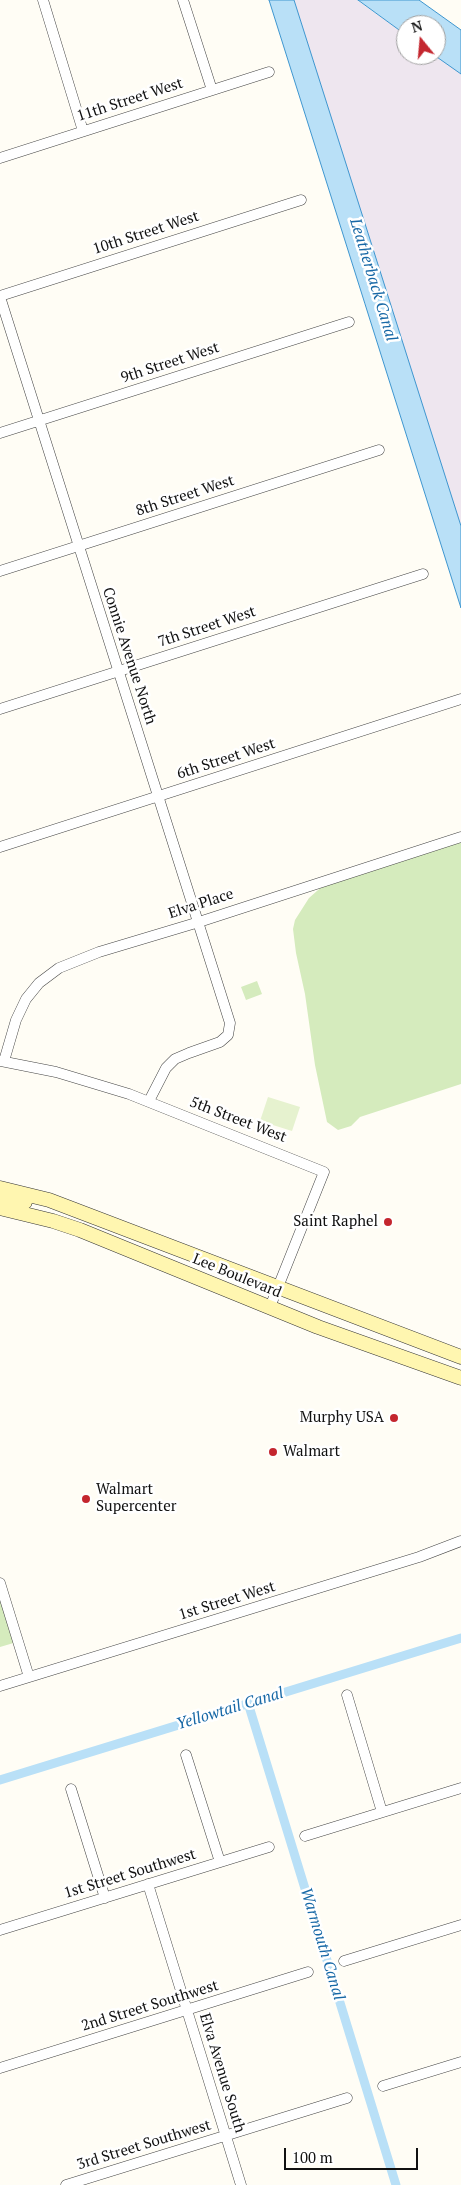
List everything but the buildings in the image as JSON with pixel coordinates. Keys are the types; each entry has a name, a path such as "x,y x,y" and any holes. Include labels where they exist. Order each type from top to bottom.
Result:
{"main road":[{"name":"Lee Boulevard","path":"0,1188 49,1200 461,1357"},
{"path":"0,1198 93,1221 103,1220"},
{"name":"Lee Boulevard","path":"0,1208 53,1221 80,1230 270,1307 461,1378"}],"street":[{"path":"43,0 84,131"},
{"path":"183,0 212,90"},
{"name":"11th Street West","path":"0,158 269,72"},
{"name":"10th Street West","path":"0,297 301,200"},
{"name":"Connie Avenue North","path":"0,297 230,1023 228,1035 220,1042 189,1052 175,1059 166,1068 149,1101"},
{"name":"9th Street West","path":"0,433 349,322"},
{"name":"8th Street West","path":"0,571 379,450"},
{"name":"7th Street West","path":"0,708 423,574"},
{"name":"6th Street West","path":"0,846 461,700"},
{"name":"Elva Place","path":"2,1061 20,1010 32,990 48,975 84,957 199,922 461,837"},
{"name":"5th Street West","path":"2,1061 90,1082 149,1101 324,1172 270,1307"},
{"name":"1st Street West","path":"0,1686 419,1557 461,1541"},
{"path":"0,1583 29,1677"},
{"path":"347,1695 382,1812"},
{"path":"186,1755 220,1862"},
{"path":"305,1836 461,1788"},
{"path":"71,1789 105,1898"},
{"name":"1st Street Southwest","path":"0,1930 269,1847"},
{"name":"Elva Avenue South","path":"148,1884 241,2185"},
{"path":"344,1961 461,1925"},
{"name":"2nd Street Southwest","path":"0,2068 308,1972"},
{"path":"383,2086 461,2062"},
{"name":"3rd Street Southwest","path":"66,2185 347,2098"}],"shaded area":[{"path":"294,0 357,0 396,28 396,65 446,65 446,63 461,73 461,537"}],"green space":[{"path":"461,840 461,1084 360,1117 351,1126 338,1130 327,1122 315,1065 305,994 296,953 293,929 295,920 309,898 326,883"},
{"path":"257,981 262,994 246,1000 241,987"},
{"path":"268,1097 300,1107 292,1131 260,1121"},
{"path":"0,1586 17,1642 0,1647"}],"water":[{"name":"Leatherback Canal","path":"269,0 294,0 461,526 461,608"},
{"path":"358,0 419,0 440,15 396,15 396,28"},
{"path":"446,19 461,30 461,74 446,63"}],"waterway":[{"name":"Yellowtail Canal","path":"0,1780 461,1638"},
{"name":"Warmouth Canal","path":"248,1703 396,2185"}],"place":[{"name":"Saint Raphel","path":"388,1222"},
{"name":"Murphy USA","path":"394,1418"},
{"name":"Walmart","path":"273,1452"},
{"name":"Walmart Supercenter","path":"86,1499"}]}
